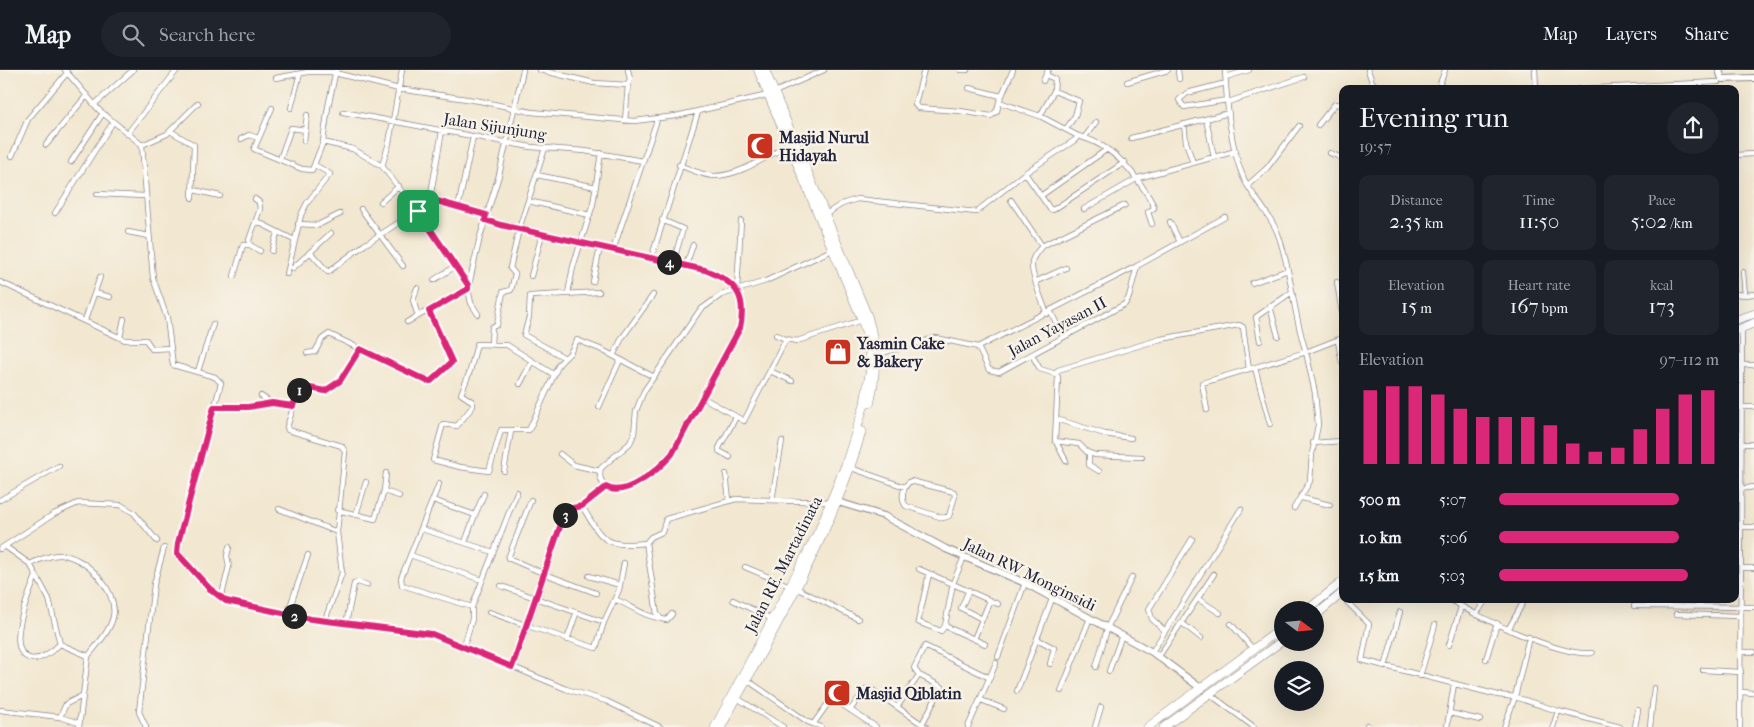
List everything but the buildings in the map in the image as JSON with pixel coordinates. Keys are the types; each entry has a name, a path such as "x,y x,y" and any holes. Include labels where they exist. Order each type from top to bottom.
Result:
{"highway":[{"path":"758,70 771,94 826,214 874,355"},
{"path":"721,727 724,715 737,698 747,680 851,468 853,450 874,385 874,355 868,317 789,145 771,94 765,70"},
{"path":"1739,319 1754,314"},
{"path":"1739,329 1754,323"},
{"name":"Jalan RE. Martadinata","path":"834,502 853,450"},
{"path":"1318,601 1339,584"},
{"name":"Jalan RE. Martadinata","path":"715,727 724,715 772,619 793,587"},
{"path":"1324,609 1339,598"},
{"path":"1148,727 1274,634"},
{"path":"1164,727 1274,648"}],"street":[{"path":"95,104 133,70"},
{"path":"382,166 394,120 402,70"},
{"path":"407,322 468,287 506,143 522,70"},
{"path":"540,70 594,83 628,85"},
{"path":"625,122 630,79 628,70"},
{"path":"279,71 278,77 313,72 336,72 399,89 480,101 514,109 625,122 656,120 698,112 771,94 824,70"},
{"path":"924,70 915,104 918,108 960,110 991,116 997,111 1001,96 1013,70"},
{"path":"962,70 967,70"},
{"path":"1127,82 1168,70"},
{"path":"1178,70 1180,78"},
{"path":"1225,70 1227,101 1236,151 1248,185 1272,223 1288,270 1298,325 1316,400 1318,425 1313,443 1310,480 1302,498 1294,508"},
{"path":"1226,77 1249,70"},
{"path":"1368,70 1373,83"},
{"path":"1439,85 1445,70"},
{"path":"1536,70 1536,85"},
{"path":"127,134 175,71"},
{"path":"12,156 28,119 66,72 103,113 127,134 142,144"},
{"path":"272,108 254,150 312,170 323,142 336,72"},
{"path":"1040,116 1054,90 1055,80 1047,72 1043,81"},
{"path":"291,108 300,74"},
{"path":"1642,85 1719,76 1724,79 1754,78"},
{"path":"1226,83 1187,93 1179,100 1184,107 1227,101 1304,77"},
{"path":"969,88 1001,96"},
{"path":"1054,90 1079,101 1075,116 1066,129"},
{"path":"46,145 87,95"},
{"path":"999,102 1040,116 1084,138 1125,162 1138,178 1154,206 1148,211 1152,224"},
{"path":"142,144 164,136 198,103"},
{"path":"1318,125 1335,104 1339,105"},
{"name":"Jalan Sijunjung","path":"343,112 394,120 506,143 601,153 644,161"},
{"path":"651,259 679,165 698,112"},
{"path":"1131,138 1229,112"},
{"path":"71,162 103,113"},
{"path":"304,141 307,115"},
{"path":"1206,119 1214,157"},
{"path":"614,250 656,120"},
{"path":"55,212 113,122"},
{"path":"1084,138 1096,122"},
{"path":"1184,124 1186,142 1193,163"},
{"path":"1248,185 1267,168 1299,126"},
{"path":"280,159 292,128 306,130"},
{"path":"170,131 194,145 194,190 192,198"},
{"path":"310,252 328,272 380,234 418,211 430,199 442,131"},
{"path":"241,139 247,135 258,138"},
{"path":"826,214 842,204 857,199 978,211 1025,173 1075,140 1078,136"},
{"path":"458,208 473,137"},
{"path":"323,142 353,149 382,166 418,211 468,287 471,303 478,314"},
{"path":"142,144 153,278 167,318 174,366 198,371 220,380 177,550 179,555 221,599 287,615 426,633 464,646 566,688 606,701 660,727"},
{"path":"679,165 706,175 719,176 742,168 789,145"},
{"path":"490,344 492,327 498,324 503,292 511,290 514,273 510,268 519,229 546,148"},
{"path":"1042,196 1106,150"},
{"path":"1084,209 1138,178 1236,151"},
{"path":"568,293 580,243 590,215 601,153"},
{"path":"1330,153 1339,157"},
{"path":"1739,155 1754,154"},
{"path":"1025,173 1050,209 1054,209 1125,162"},
{"path":"287,274 298,224 305,206 330,174 315,165"},
{"path":"536,176 596,187"},
{"path":"381,202 399,186"},
{"path":"194,190 220,196"},
{"path":"97,194 146,196"},
{"path":"250,245 249,240 260,205 255,199"},
{"path":"430,199 519,229 651,259 686,265 711,273 737,289"},
{"path":"1011,200 1042,246"},
{"path":"528,201 590,215"},
{"path":"1063,337 1037,290 1032,262 1042,246 1125,205"},
{"path":"361,209 403,266"},
{"path":"298,224 318,225 340,214"},
{"name":"Jalan Yayasan II","path":"1137,266 1128,301 999,372 992,372 988,368 978,347 1049,313 1225,217"},
{"path":"662,220 683,229 673,263"},
{"path":"256,221 294,240"},
{"path":"741,221 737,289 742,309 740,328 674,450 657,470 627,487 615,490 606,487 600,479 600,471 605,463 623,451 630,443 639,402 700,310 715,298 737,289 766,282 836,248"},
{"path":"1170,222 1180,242"},
{"path":"128,232 149,236"},
{"path":"272,251 277,233"},
{"path":"293,268 331,233"},
{"path":"531,276 542,234"},
{"path":"234,276 243,245 250,245 260,251"},
{"path":"686,265 693,245"},
{"path":"593,282 600,247"},
{"path":"434,280 454,267"},
{"path":"1037,282 1066,268"},
{"path":"1252,283 1288,270"},
{"path":"1743,272 1745,295"},
{"path":"86,320 100,277"},
{"path":"0,282 126,340 147,340 152,349 170,348"},
{"path":"1337,282 1339,294"},
{"path":"417,288 413,300 418,316"},
{"path":"565,358 524,334 529,317 530,296 599,292"},
{"path":"1260,341 1255,318 1292,292"},
{"path":"95,293 110,297"},
{"path":"1739,294 1754,294"},
{"path":"613,356 622,338 653,295"},
{"path":"1270,306 1278,336"},
{"path":"307,353 315,352 322,339 328,334 429,382 452,361 429,311"},
{"path":"120,337 124,319"},
{"path":"776,335 797,341 862,320"},
{"path":"198,371 213,324"},
{"path":"1056,374 1058,370 1135,346 1239,326 1242,327 1252,369 1270,424"},
{"path":"874,355 936,338 978,347"},
{"path":"702,397 736,418 744,420 786,339"},
{"path":"553,374 508,345 477,345 471,370 461,394 473,402 473,406 457,426 443,424 433,459 460,467 489,472 501,430 528,430 553,374 578,340 654,377"},
{"path":"1207,410 1201,384 1338,341 1339,346"},
{"path":"1739,341 1742,444 1739,486 1741,506 1740,727"},
{"path":"292,385 327,391 340,381 360,349"},
{"path":"1032,355 1040,369 1056,374"},
{"path":"599,408 620,360"},
{"path":"520,384 532,362"},
{"path":"1741,365 1754,365"},
{"path":"770,371 792,381"},
{"path":"1056,374 1058,379 1055,440 1066,461"},
{"path":"300,386 287,426 289,430 344,448 337,510 341,576 325,620"},
{"path":"261,396 272,403"},
{"path":"214,407 248,407 272,403 293,406"},
{"path":"1741,407 1754,406"},
{"path":"730,457 719,451 719,448 736,418"},
{"path":"1056,419 1105,434 1131,438"},
{"path":"504,471 511,431"},
{"path":"1055,440 1077,443 1089,453 1142,457"},
{"path":"772,500 782,441"},
{"path":"1313,443 1339,442"},
{"path":"1742,444 1754,444"},
{"path":"1089,453 1089,466 1099,471"},
{"path":"560,454 574,465 600,471"},
{"path":"0,500 59,466"},
{"path":"851,468 905,487"},
{"path":"337,510 375,519 384,491 386,474"},
{"path":"726,474 729,500"},
{"path":"913,481 952,491 955,496 949,516 943,518 906,506 903,501 905,487 913,481"},
{"path":"356,515 366,482"},
{"path":"439,484 401,578 402,584 472,607"},
{"path":"1739,486 1754,487"},
{"path":"512,667 528,626 564,515 573,508 583,505 606,487"},
{"path":"384,491 399,496"},
{"path":"464,646 472,619 472,607 517,492"},
{"path":"465,542 484,494"},
{"path":"583,505 600,536 606,541 627,545 646,543 651,537 662,532 666,519 729,500 741,498 834,502"},
{"path":"1302,498 1330,505"},
{"path":"433,500 475,515"},
{"path":"531,500 508,558 544,574 596,593"},
{"name":"Jalan RW Monginsidi","path":"834,502 884,516 964,557 1025,584 1090,618 1109,625 1122,635 1159,656 1202,689"},
{"path":"60,644 54,612 30,564 3,548 54,514 78,503 121,505 134,513 157,541"},
{"path":"279,509 337,532"},
{"path":"1152,652 1241,509"},
{"path":"1741,527 1754,527"},
{"path":"422,529 493,552"},
{"path":"1165,631 1150,616 1150,606 1192,539"},
{"path":"646,543 659,618"},
{"path":"221,599 230,566 227,556 229,547"},
{"path":"146,727 139,712 154,584 164,548"},
{"path":"287,615 308,555"},
{"path":"410,555 482,580"},
{"path":"0,710 60,717 79,725 88,656 113,616 111,598 98,574 66,556 50,556 30,564"},
{"path":"929,574 918,622 940,631 945,626 953,583 964,557"},
{"path":"489,612 567,640 596,648 604,622 616,600 624,563"},
{"path":"745,567 793,587 858,619"},
{"path":"1741,568 1754,568"},
{"path":"919,570 998,604"},
{"path":"1159,656 1214,574"},
{"path":"36,576 25,603 19,627 18,645 24,656 32,659 42,657 60,644"},
{"path":"589,576 620,585"},
{"path":"1096,667 1109,625 1132,577"},
{"path":"346,624 354,584 358,582 367,585"},
{"path":"998,657 1025,584"},
{"path":"501,586 576,614 604,622"},
{"path":"969,590 961,608 982,619"},
{"path":"1017,691 1052,599"},
{"path":"1198,599 1220,613"},
{"path":"616,600 626,603 644,615 667,620 672,614"},
{"path":"733,600 772,619"},
{"path":"974,639 990,600"},
{"path":"1349,603 1369,622 1362,660 1420,676 1515,697 1558,711 1620,727"},
{"path":"1456,603 1476,615 1529,637 1580,653 1592,653"},
{"path":"1476,615 1484,603"},
{"path":"1509,628 1523,603"},
{"path":"1634,606 1754,607"},
{"path":"1449,645 1461,607"},
{"path":"1385,667 1400,612"},
{"path":"567,640 576,614"},
{"path":"1676,614 1740,616"},
{"path":"1061,691 1090,618"},
{"path":"1182,623 1201,638"},
{"path":"1486,660 1497,623"},
{"path":"1231,624 1254,650"},
{"path":"1420,676 1435,624"},
{"path":"945,626 985,644"},
{"path":"1109,671 1122,635"},
{"path":"1504,727 1515,697 1529,637"},
{"path":"1037,638 1054,648 1050,664"},
{"path":"60,644 88,656"},
{"path":"850,710 866,689 869,688 924,726 942,687 919,674 914,668 924,646 990,678"},
{"path":"1740,652 1754,652"},
{"path":"968,727 996,663"},
{"path":"1703,670 1741,672"},
{"path":"897,707 919,674"},
{"path":"747,680 808,722 821,727"},
{"path":"1448,727 1454,684"},
{"path":"1650,727 1654,688"},
{"path":"1741,692 1754,693"},
{"path":"1211,695 1254,727"},
{"path":"60,717 66,704 82,696"},
{"path":"737,698 783,727"},
{"path":"814,723 829,699 834,699 876,727"},
{"path":"981,700 1004,709"},
{"path":"1095,727 1102,707"},
{"path":"1635,727 1638,710"},
{"path":"1552,727 1558,711"},
{"path":"1450,713 1480,720"}],"place":[{"name":"Masjid Nurul Hidayah","path":"760,146"},
{"name":"Yasmin Cake & Bakery","path":"838,352"},
{"name":"Masjid Qiblatin","path":"837,693"}],"route":[{"path":"430,199 486,215 485,220 501,225 705,270 737,289 742,309 743,314 740,328 672,454 657,470 636,483 615,490 606,487 582,506 573,508 564,515 528,626 512,667 432,634 374,629 311,619 226,601 210,589 177,553 214,407 248,407 272,403 293,406 300,386 327,391 338,383 360,349 430,382 452,362 429,311 468,289 468,285 454,267 418,211 430,199"}]}
